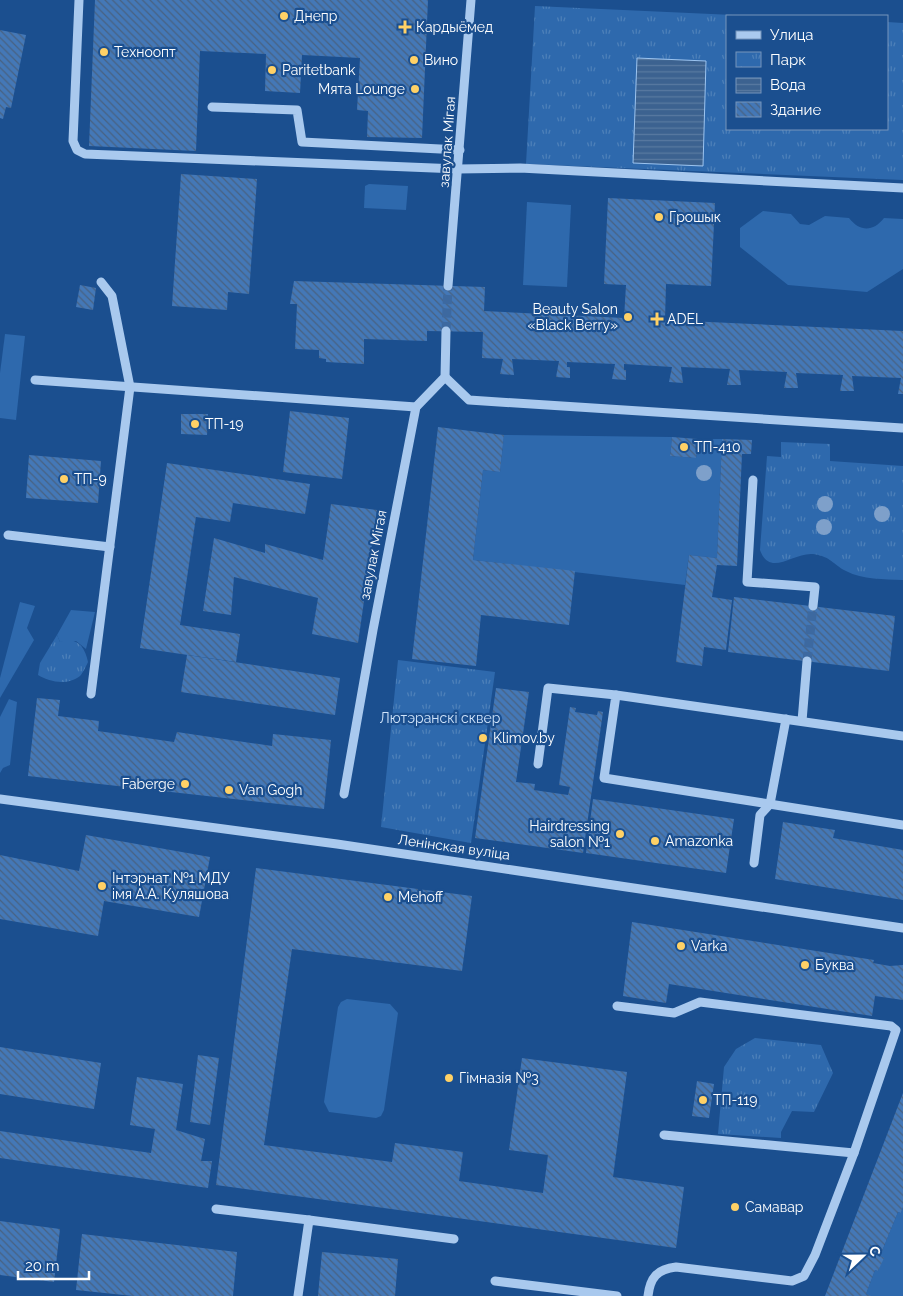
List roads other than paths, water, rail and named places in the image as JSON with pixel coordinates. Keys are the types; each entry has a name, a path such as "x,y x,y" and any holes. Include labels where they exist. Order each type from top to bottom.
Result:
{"street":[{"path":"79,0 73,140 77,150 85,154 458,169 520,168 903,188"},
{"name":"завулак Мігая","path":"448,286 460,150 470,0"},
{"path":"212,107 296,110 302,142 460,150"},
{"path":"91,694 130,387 112,296 101,282"},
{"path":"35,380 416,407 445,377 446,331"},
{"path":"445,377 469,400 902,428"},
{"name":"завулак Мігая","path":"344,794 416,407"},
{"path":"753,480 747,582 815,588 813,606"},
{"path":"8,535 110,546"},
{"path":"802,721 807,661"},
{"path":"538,764 548,688 616,695 903,736"},
{"path":"616,695 604,778 903,825"},
{"path":"754,863 760,815 770,804 786,719"},
{"name":"Ленінская вуліца","path":"0,799 337,844 903,928"},
{"path":"617,1006 674,1013 700,1002 891,1026 896,1030 854,1153 815,1256 804,1276 799,1280 792,1281 676,1267 666,1268 656,1273 652,1279 648,1296"},
{"path":"664,1135 854,1153"},
{"path":"216,1209 454,1239"},
{"path":"298,1296 309,1220"},
{"path":"495,1281 617,1296"}],"water":[{"path":"637,58 706,61 703,166 633,163"}],"tunnel":[{"path":"446,331 448,286"},
{"path":"807,661 813,606"}],"place":[{"name":"Днепр","path":"284,16"},
{"name":"Кардыёмед","path":"405,27"},
{"name":"Техноопт","path":"104,52"},
{"name":"Вино","path":"414,60"},
{"name":"Paritetbank","path":"272,70"},
{"name":"Мята Lounge","path":"415,89"},
{"name":"Грошык","path":"659,217"},
{"name":"Beauty Salon «Black Berry»","path":"628,317"},
{"name":"ADEL","path":"657,319"},
{"name":"ТП-19","path":"195,424"},
{"name":"ТП-410","path":"684,447"},
{"name":"ТП-9","path":"64,479"},
{"name":"Klimov.by","path":"483,738"},
{"name":"Faberge","path":"185,784"},
{"name":"Van Gogh","path":"229,790"},
{"name":"Hairdressing salon №1","path":"620,834"},
{"name":"Amazonka","path":"655,841"},
{"name":"Інтэрнат №1 МДУ імя А.А. Куляшова","path":"102,886"},
{"name":"Mehoff","path":"388,897"},
{"name":"Varka","path":"681,946"},
{"name":"Буква","path":"805,965"},
{"name":"Гімназія №3","path":"449,1078"},
{"name":"ТП-119","path":"703,1100"},
{"name":"Самавар","path":"735,1207"}],"park label":[{"name":"Лютэранскі сквер","path":"440,718"}]}
